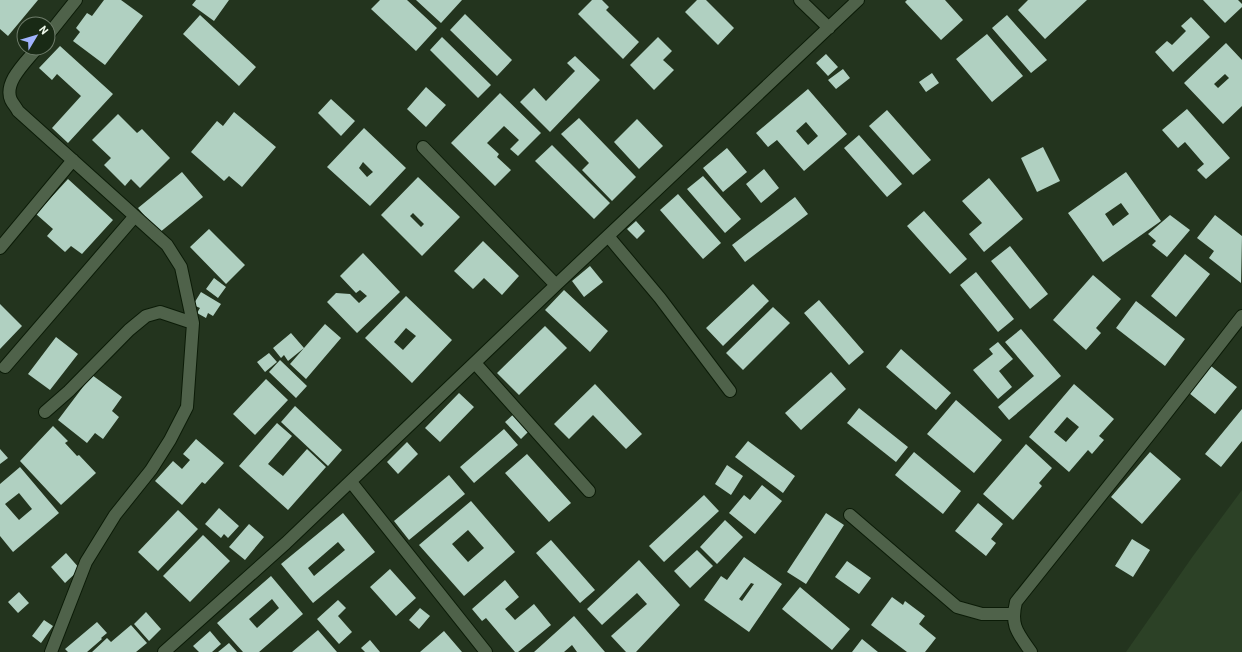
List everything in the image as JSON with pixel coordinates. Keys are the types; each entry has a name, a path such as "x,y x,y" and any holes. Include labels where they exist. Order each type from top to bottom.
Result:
{"street":[{"path":"56,24 76,0"},
{"path":"800,0 829,28"},
{"path":"164,652 286,543 351,482 556,285 858,0"},
{"path":"30,56 15,75 9,88 10,99 18,111 167,245 181,267 193,323 187,407 170,440 151,470 115,516 86,562 51,652"},
{"path":"423,147 556,285"},
{"path":"0,248 73,160"},
{"path":"6,367 135,216"},
{"path":"608,236 660,298 730,391"},
{"path":"45,412 69,391 129,330 146,316 160,312 193,323"},
{"path":"1031,652 1015,627 1013,614 1016,602 1242,316"},
{"path":"475,363 589,491"},
{"path":"351,482 486,652"},
{"path":"850,515 957,607 982,614 1013,614"}],"shaded area":[{"path":"1242,490 1242,652 1126,652 1193,556"}],"building":[{"path":"0,0 38,0 25,16 16,16 16,26 8,36 0,29"},
{"path":"104,0 121,0 143,16 105,65 73,41 80,32 76,28 87,13 92,16"},
{"path":"196,0 229,0 214,21 192,5"},
{"path":"380,0 407,0 437,28 416,51 371,9"},
{"path":"416,0 462,0 441,23"},
{"path":"592,0 602,0 609,7 606,10 639,42 623,59 578,14"},
{"path":"697,0 706,0 734,28 718,45 685,12"},
{"path":"907,0 945,0 963,20 941,40 905,2"},
{"path":"1028,0 1087,0 1045,39 1018,10"},
{"path":"1203,0 1238,0 1242,4 1242,7 1225,23"},
{"path":"465,14 512,60 497,76 450,30"},
{"path":"200,15 256,67 239,86 183,34"},
{"path":"1007,15 1047,60 1031,73 992,28"},
{"path":"1191,17 1210,37 1173,72 1155,52 1167,41 1172,45 1186,31 1181,26"},
{"path":"987,34 1023,76 992,102 956,59"},
{"path":"442,37 491,85 478,98 430,50"},
{"path":"658,37 672,51 663,60 674,70 654,90 630,65"},
{"path":"1226,43 1242,60 1242,106 1223,124 1184,83","holes":["1225,74 1229,78 1218,88 1214,84"]},
{"path":"60,46 113,94 68,143 52,128 81,96 57,74 52,80 39,68 50,56 56,56 56,50"},
{"path":"826,54 838,67 828,76 816,63"},
{"path":"575,56 600,80 550,132 520,102 534,88 546,101 575,71 567,63"},
{"path":"843,69 850,78 836,89 828,80"},
{"path":"932,73 939,83 926,92 919,82"},
{"path":"426,87 446,105 426,127 407,109"},
{"path":"808,89 847,134 804,171 777,140 768,147 756,133","holes":["806,122 818,136 808,145 796,131"]},
{"path":"500,93 541,133 518,156 510,149 519,140 504,126 487,143 499,154 497,157 511,170 495,186 451,143"},
{"path":"331,99 355,121 341,136 318,113"},
{"path":"1187,109 1230,158 1206,179 1197,170 1204,164 1185,142 1178,148 1162,130"},
{"path":"887,110 931,160 913,175 869,126"},
{"path":"234,112 276,147 242,187 229,176 224,181 191,152 217,121 223,126"},
{"path":"118,114 137,133 142,129 170,158 140,188 131,179 125,186 104,165 111,158 92,140"},
{"path":"579,118 636,177 612,201 582,170 589,163 561,134"},
{"path":"637,119 663,146 639,169 614,142"},
{"path":"364,128 406,168 370,206 327,167","holes":["363,162 373,172 367,177 359,168"]},
{"path":"859,135 902,184 887,197 844,148"},
{"path":"552,145 610,203 594,219 535,161"},
{"path":"1043,147 1060,181 1037,192 1021,158"},
{"path":"727,148 747,172 723,192 703,168"},
{"path":"764,169 779,188 761,203 746,184"},
{"path":"182,172 203,197 159,233 138,208"},
{"path":"1126,172 1161,221 1103,262 1068,213","holes":["1121,203 1129,214 1113,226 1105,214"]},
{"path":"703,176 741,219 725,233 687,189"},
{"path":"418,177 460,217 422,256 381,215","holes":["413,213 424,224 421,227 410,216"]},
{"path":"989,178 1023,219 984,252 969,234 982,223 962,201"},
{"path":"68,179 113,220 82,254 71,246 65,252 47,236 53,229 36,214"},
{"path":"678,194 721,243 703,259 660,210"},
{"path":"795,197 808,214 745,262 732,245"},
{"path":"924,211 967,259 950,274 907,226"},
{"path":"1170,215 1190,230 1167,257 1152,245 1156,241 1148,234"},
{"path":"1215,215 1242,236 1241,283 1209,258 1214,251 1197,238"},
{"path":"636,221 645,231 637,239 627,229"},
{"path":"209,229 245,265 226,284 190,247"},
{"path":"483,241 519,276 502,295 484,278 473,289 454,271"},
{"path":"1010,246 1048,294 1030,309 991,261"},
{"path":"363,253 400,292 357,333 327,302 336,293 350,294 359,303 367,296 360,290 356,293 340,276"},
{"path":"1185,254 1210,274 1176,317 1151,296"},
{"path":"590,266 603,282 584,297 572,281"},
{"path":"976,272 1014,319 998,332 960,285"},
{"path":"1093,275 1121,299 1096,328 1101,333 1086,350 1053,320"},
{"path":"214,278 226,287 218,298 206,289"},
{"path":"753,284 769,301 723,346 706,328"},
{"path":"564,290 608,331 590,352 545,310"},
{"path":"201,292 221,304 213,316 208,313 206,318 197,313 200,308 193,305"},
{"path":"406,296 452,340 412,383 365,338","holes":["406,328 416,336 403,350 394,342"]},
{"path":"819,300 864,352 849,365 804,313"},
{"path":"1136,301 1185,339 1165,366 1116,328"},
{"path":"0,304 22,326 0,349"},
{"path":"773,307 790,323 743,370 726,353"},
{"path":"325,324 341,338 306,379 290,364"},
{"path":"545,326 567,348 519,395 497,373"},
{"path":"1021,329 1061,376 1009,420 998,407 1034,376 1005,342"},
{"path":"291,333 304,348 288,361 284,355 281,358 273,348"},
{"path":"56,337 78,354 50,390 28,374"},
{"path":"998,342 1013,359 999,371 1012,387 998,399 973,370 993,354 989,349"},
{"path":"901,349 951,393 936,410 886,367"},
{"path":"269,353 277,362 265,372 257,362"},
{"path":"280,360 307,386 296,398 269,372"},
{"path":"1211,366 1237,387 1215,414 1189,393"},
{"path":"831,372 846,389 801,430 785,413"},
{"path":"92,375 122,397 112,411 119,417 103,439 95,433 87,443 58,420"},
{"path":"266,379 288,400 255,435 233,414"},
{"path":"595,384 642,434 626,449 593,415 569,439 554,424"},
{"path":"1074,384 1114,419 1099,436 1104,440 1092,454 1088,450 1069,472 1029,437","holes":["1067,417 1079,427 1066,442 1054,432"]},
{"path":"459,393 474,407 440,442 425,428"},
{"path":"956,400 1002,440 974,473 927,434"},
{"path":"295,406 342,450 328,466 281,422"},
{"path":"859,408 908,447 896,462 847,423"},
{"path":"1242,409 1242,441 1221,467 1205,454"},
{"path":"516,412 531,429 521,439 505,422"},
{"path":"277,423 292,436 268,464 283,476 307,449 326,467 288,510 239,466"},
{"path":"53,426 68,441 65,443 96,473 61,505 20,461"},
{"path":"504,429 518,445 474,483 460,467"},
{"path":"196,439 224,463 205,484 202,482 182,505 155,481 173,461 182,469 190,460 183,454"},
{"path":"748,441 795,476 783,493 735,457"},
{"path":"407,442 418,454 398,474 387,462"},
{"path":"1026,444 1052,468 1039,483 1042,486 1013,520 983,494"},
{"path":"0,449 8,458 0,464"},
{"path":"914,452 961,491 943,514 895,475"},
{"path":"1150,452 1181,479 1142,524 1111,497"},
{"path":"527,454 571,503 549,522 505,473"},
{"path":"727,465 743,476 731,495 715,484"},
{"path":"20,467 59,513 13,552 0,536 0,484","holes":["19,493 32,509 19,520 5,504"]},
{"path":"449,475 465,494 409,540 394,521"},
{"path":"762,485 782,501 755,534 729,513 744,495 750,500"},
{"path":"704,495 719,511 664,562 649,546"},
{"path":"471,501 515,552 464,596 419,545","holes":["468,530 484,548 468,562 452,544"]},
{"path":"978,503 1003,524 991,539 996,543 986,556 955,531"},
{"path":"219,508 239,526 228,538 224,534 221,538 205,524"},
{"path":"178,510 198,529 158,571 138,552"},
{"path":"343,513 375,552 313,603 281,564","holes":["338,542 345,550 314,576 308,568"]},
{"path":"826,513 844,525 806,584 787,572"},
{"path":"725,520 743,537 717,564 700,547"},
{"path":"249,524 264,537 245,560 229,547"},
{"path":"203,535 230,561 190,602 163,576"},
{"path":"1132,539 1150,550 1133,577 1115,566"},
{"path":"551,540 595,590 580,603 536,553"},
{"path":"697,550 713,566 690,588 674,571"},
{"path":"66,553 80,569 65,583 51,567"},
{"path":"744,557 782,584 749,632 704,600 721,576 727,580","holes":["751,583 754,584 742,601 739,599"]},
{"path":"639,560 680,605 636,652 626,652 611,636 647,604 637,593 602,625 587,609"},
{"path":"847,561 871,578 859,594 835,577"},
{"path":"390,569 416,598 396,616 370,587"},
{"path":"271,576 303,614 259,652 243,652 217,623","holes":["272,599 279,608 257,628 249,619"]},
{"path":"505,580 519,597 505,609 515,620 534,604 551,625 518,652 515,652 486,618 482,621 472,609"},
{"path":"800,587 850,629 832,650 782,609"},
{"path":"19,592 29,603 18,613 8,602"},
{"path":"892,597 903,605 905,601 925,616 919,624 936,638 925,652 907,652 871,625"},
{"path":"338,600 346,608 338,616 352,632 339,644 317,619"},
{"path":"420,608 430,616 419,629 409,620"},
{"path":"146,612 161,629 149,641 134,624"},
{"path":"574,616 605,652 577,652 572,645 564,652 534,652"},
{"path":"44,620 53,626 41,643 32,636"},
{"path":"97,622 107,633 87,652 68,652 65,649"},
{"path":"131,625 147,643 136,652 92,652 107,638 111,642"},
{"path":"318,630 337,652 292,652"},
{"path":"210,631 221,644 212,652 199,652 193,646"},
{"path":"444,631 462,652 420,652"},
{"path":"862,639 878,652 852,652"},
{"path":"370,640 380,652 365,652 361,648"},
{"path":"229,643 237,652 218,652"}]}
